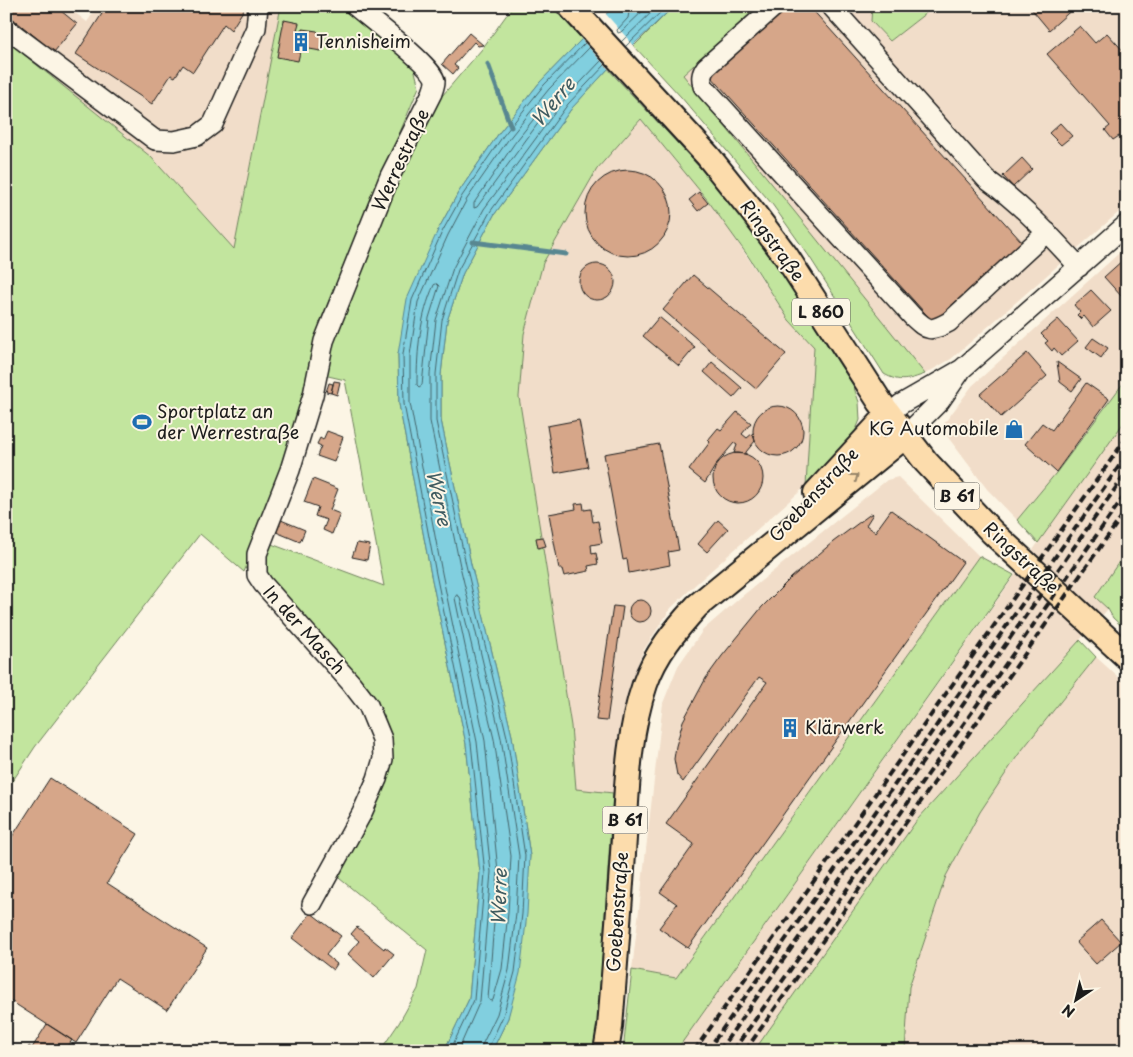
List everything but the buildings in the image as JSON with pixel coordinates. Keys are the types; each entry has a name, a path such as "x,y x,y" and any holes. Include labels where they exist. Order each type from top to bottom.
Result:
{"main road":[{"name":"Ringstraße","path":"570,6 708,156 786,256 889,414 940,477 992,532 1127,657"},
{"name":"Goebenstraße","path":"762,551 889,414"},
{"name":"Goebenstraße","path":"606,1051 610,1027 633,732 645,684 654,662 684,620 697,606 762,551 906,436"}],"street":[{"path":"6,28 155,140 174,141 197,136 213,124 256,28 258,6"},
{"name":"Werrestraße","path":"324,341 390,176 432,93 435,82 432,74 404,46 355,6"},
{"path":"775,6 706,67 701,78 703,86 926,329 936,329 950,322 1047,232"},
{"path":"831,6 986,180 1006,193 1047,232 1079,267"},
{"name":"Goebenstraße","path":"889,414 901,404 962,369 1127,224"},
{"name":"In der Masch","path":"312,904 362,813 377,779 383,759 382,739 368,706 351,682 263,584 257,574 257,554 290,470 313,395 324,341"},
{"name":"Goebenstraße","path":"906,436 940,401 962,369"}],"shaded area":[{"path":"6,6 66,6 87,22 98,6 281,6 234,249 151,157 6,40"},
{"path":"759,6 872,6 871,21 890,41 935,6 1127,6 1127,205 951,359 925,374 683,75"},
{"path":"641,119 709,202 789,320 814,347 806,486 671,608 643,651 629,688 619,731 613,793 576,790 571,726 519,397 524,334 543,263 597,169"},
{"path":"1127,246 1127,378 1056,473 1017,520 987,489 941,428 972,386"},
{"path":"1127,418 1127,550 1095,597 1108,609 917,820 754,1051 676,1051"},
{"name":"Klärwerk","path":"898,477 979,556 676,978 632,970 663,703 678,666 703,630 741,597 887,480"},
{"path":"1096,657 1127,685 1127,1051 905,1051 909,987 946,876 980,812 1018,755"}],"green space":[{"name":"Sportplatz an der Werrestraße","path":"281,6 343,6 413,64 419,87 320,322 314,376 288,465 244,572 200,534 35,747 6,791 6,40 151,157 234,249"},
{"path":"513,6 551,6 582,39 540,82 499,133 458,193 438,230 398,354 399,404 431,575 466,744 480,873 469,999 444,1051 380,1051 399,1023 418,989 427,950 334,874 386,741 265,580 266,542 384,586 345,380 324,375 336,322 425,116 482,49"},
{"path":"674,6 759,6 683,75 925,374 900,380 884,374 809,256 772,204 681,97 634,46"},
{"path":"872,6 935,6 890,41 871,21"},
{"path":"608,69 675,140 739,213 784,276 853,385 859,402 860,420 853,437 816,483 806,486 814,347 789,320 748,256 709,202 641,119 597,169 543,263 524,334 519,397 571,726 576,789 613,793 598,1021 594,1051 492,1051 508,1018 530,856 512,736 471,564 441,420 441,375 447,321 463,273 494,215 572,108"},
{"path":"1127,378 1127,418 1038,543 1017,520 1056,473"},
{"path":"1127,550 1127,631 1095,597"},
{"path":"979,556 1014,575 676,1051 623,1051 632,970 676,978"},
{"path":"1080,640 1096,657 1018,755 980,812 946,876 909,987 905,1051 754,1051 917,820"}],"water":[{"name":"Werre","path":"614,6 674,6 608,69 572,108 494,215 463,273 447,321 441,375 441,420 471,564 512,736 530,856 527,914 520,973 508,1018 492,1051 444,1051 469,999 480,873 466,744 431,575 399,404 398,354 407,299 438,230 458,193 499,133 540,82"}],"pier":[{"path":"604,12 636,48 610,71 580,38"}],"waterway":[{"path":"488,64 511,127"},
{"path":"473,242 566,254"}],"railway":[{"path":"694,1051 1127,437"},
{"path":"707,1051 1127,455"},
{"path":"719,1051 1127,472"},
{"path":"733,1051 1127,492"},
{"path":"745,1051 1127,509"}],"place":[{"name":"Tennisheim","path":"301,42"},
{"name":"Sportplatz an der Werrestraße","path":"142,422"},
{"name":"KG Automobile","path":"1014,429"},
{"name":"Klärwerk","path":"790,728"}]}
